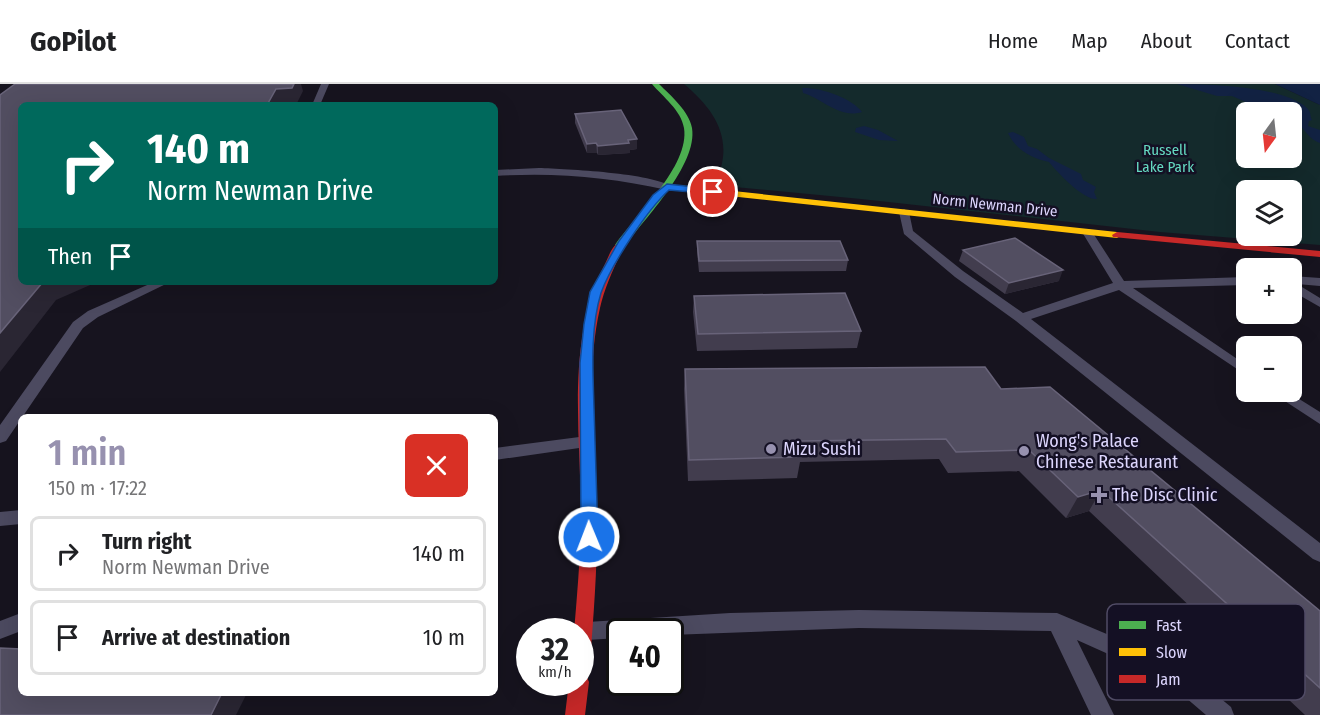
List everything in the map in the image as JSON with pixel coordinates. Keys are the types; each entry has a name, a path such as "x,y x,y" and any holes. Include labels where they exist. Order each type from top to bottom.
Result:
{"street":[{"path":"585,618 589,537 587,363 590,324 596,292 623,243 656,197 667,187 688,151 689,133 677,107 655,84"},
{"name":"Norm Newman Drive","path":"667,187 1086,232 1320,254"},
{"path":"575,715 577,696"}],"lane":[{"path":"317,102 325,84"},
{"path":"498,173 574,171 634,179 667,187"},
{"path":"904,212 908,232 959,274 1021,318 1320,554"},
{"path":"1086,232 1120,285 1236,364"},
{"path":"1021,318 1120,285 1236,280"},
{"path":"1302,281 1320,282"},
{"path":"0,437 78,325 93,314 157,285"},
{"path":"1302,292 1320,303"},
{"path":"1295,402 1318,416"},
{"path":"498,454 587,441"},
{"path":"0,519 18,517"},
{"path":"594,630 730,622 859,619 1057,622 1107,644"},
{"path":"1057,622 1103,715"},
{"path":"0,630 18,623"},
{"path":"1205,700 1223,715"}],"green space":[{"name":"Russell Lake Park","path":"684,84 1275,84 1320,105 1320,245 1302,244 1302,180 1236,180 1236,238 724,186 716,181 723,152 722,139 719,127 705,104"}],"water":[{"path":"1177,84 1245,88 1281,95 1298,102 1246,102 1232,96 1217,96"},
{"path":"1275,84 1320,84 1320,105"},
{"path":"802,88 818,89 835,94 851,102 862,112 839,111 803,93"},
{"path":"1302,105 1309,111 1312,120 1309,121 1308,126 1320,130 1320,143 1311,138 1302,128"},
{"path":"864,126 878,130 898,141 879,140 855,132 856,128"},
{"path":"1013,132 1024,137 1028,146 1081,174 1083,180 1096,187 1094,192 1097,199 1078,191 1049,162 1030,156 1020,149 1008,133"}],"building":[{"path":"15,84 294,84 292,88 276,89 269,102 18,102 18,285 40,285 0,333 0,95"},
{"path":"621,110 637,139 628,140 629,143 598,146 596,143 587,144 575,114"},
{"path":"1015,238 1063,270 1009,283 963,250"},
{"path":"697,241 840,241 848,260 699,261"},
{"path":"845,293 861,331 698,334 694,296"},
{"path":"985,367 1001,389 1050,387 1320,611 1320,688 1305,674 1305,604 1227,604 1101,490 1078,497 1029,450 956,452 946,439 798,441 801,457 689,460 685,369"},
{"path":"0,648 18,649 18,696 220,696 211,715 0,715"}],"traffic: fast":[{"path":"620,245 675,172 688,141 686,121 655,84"}],"traffic: slow":[{"path":"667,187 1117,235"}],"traffic: jam":[{"path":"1117,235 1320,254"},
{"path":"584,618 589,546 585,406 588,339 594,307 605,276 620,245"},
{"path":"575,715 577,696"}],"place":[{"name":"Mizu Sushi","path":"771,449"},
{"name":"Wong's Palace Chinese Restaurant","path":"1024,451"},
{"name":"The Disc Clinic","path":"1099,495"}],"route":[{"path":"589,537 587,363 590,324 596,292 623,243 656,197 667,187 713,192"}]}
